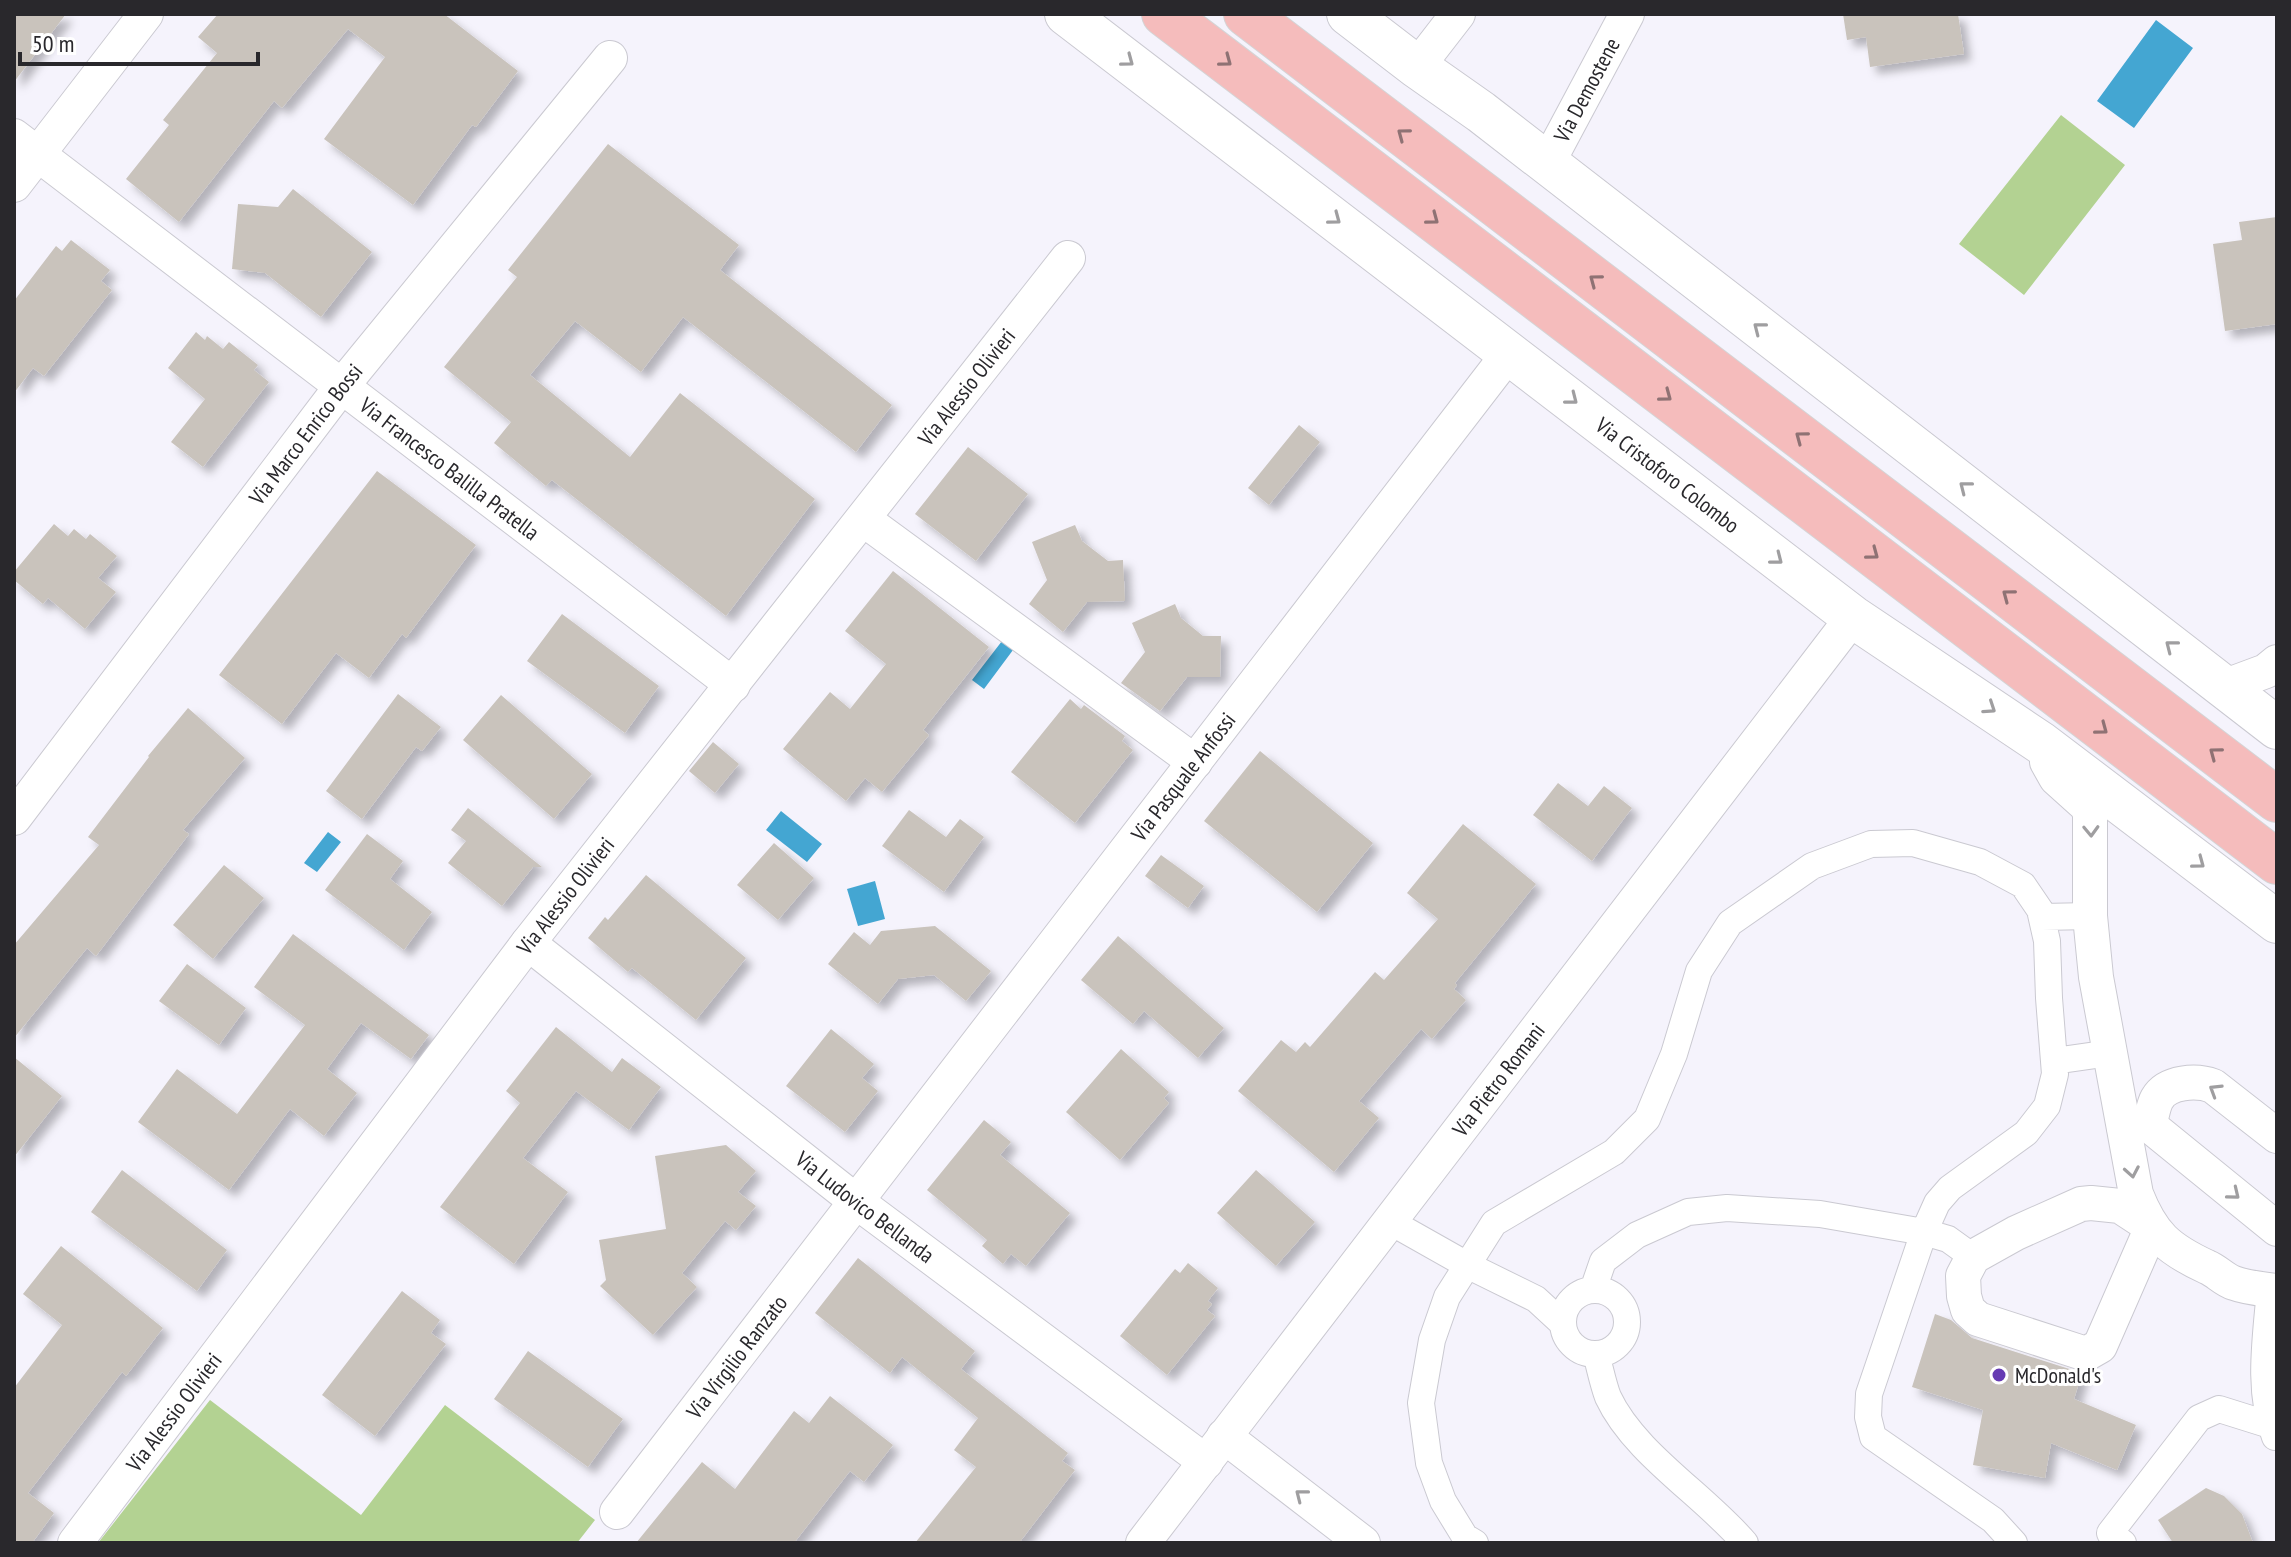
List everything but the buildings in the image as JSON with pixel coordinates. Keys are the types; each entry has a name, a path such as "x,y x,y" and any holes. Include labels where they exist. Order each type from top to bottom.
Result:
{"main road":[{"path":"1164,14 2277,862"},
{"path":"1246,14 2277,800"}],"street":[{"path":"14,185 26,145 146,14"},
{"name":"Via Cristoforo Colombo","path":"1066,14 1853,617 2041,743 2277,922"},
{"path":"1348,14 1481,112 2277,728"},
{"path":"1417,67 1458,14"},
{"name":"Via Demostene","path":"1547,164 1627,14"},
{"name":"Via Marco Enrico Bossi","path":"14,818 341,387 610,58"},
{"name":"Via Francesco Balilla Pratella","path":"26,145 733,685"},
{"name":"Via Alessio Olivieri","path":"75,1543 528,943 1068,258"},
{"name":"Via Pasquale Anfossi","path":"857,1202 1510,352"},
{"path":"863,519 1195,762"},
{"name":"Via Pietro Romani","path":"1143,1543 1853,617"},
{"path":"2223,687 2266,671 2277,662"},
{"path":"2041,743 2056,778 2086,805 2090,813 2090,916 2096,977 2110,1053 2137,1126 2136,1194 2152,1227 2100,1346 2086,1354 1978,1319 1968,1310 1963,1276 1973,1257 2016,1233 2081,1204 2120,1206 2152,1227 2168,1245 2188,1260 2210,1268 2231,1283 2274,1290 2263,1359 2274,1433"},
{"path":"1475,1543 1465,1537 1443,1501 1429,1463 1421,1403 1432,1340 1447,1297 1467,1265 1494,1223 1614,1152 1647,1119 1674,1054 1699,971 1730,923 1812,866 1871,844 1913,843 1980,862 2023,885 2040,910 2047,941 2055,1074 2047,1106 2026,1133 1950,1188 1937,1203 1924,1232 1869,1394 1868,1417 1873,1437 1993,1520 2014,1543"},
{"path":"2042,917 2090,916"},
{"name":"Via Ludovico Bellanda","path":"528,943 857,1202 1215,1449 1363,1543"},
{"path":"2054,1061 2110,1053"},
{"path":"2137,1126 2163,1091 2177,1085 2202,1082 2213,1086 2277,1136"},
{"path":"2137,1126 2277,1229"},
{"name":"Via Virgilio Ranzato","path":"617,1512 857,1202"},
{"path":"1593,1290 1603,1261 1637,1235 1688,1212 1727,1208 1820,1214 1924,1232 1948,1239 1973,1257"},
{"path":"1389,1221 1536,1299 1562,1323 1569,1342 1577,1349 1596,1354 1616,1346 1627,1326 1622,1305 1604,1291 1593,1290 1574,1297 1562,1323"},
{"path":"1596,1354 1609,1398 1641,1445 1745,1543"},
{"path":"2123,1543 2110,1533 2199,1418 2219,1409 2274,1433"}],"green space":[{"path":"2061,115 2125,165 2024,295 1959,244"},
{"path":"210,1400 361,1515 445,1405 595,1520 577,1543 98,1543"}],"water":[{"path":"2156,20 2193,48 2134,128 2097,101"},
{"path":"1002,641 1013,650 984,689 972,680"},
{"path":"781,811 822,844 807,862 766,830"},
{"path":"328,832 341,842 317,872 304,863"},
{"path":"875,881 885,919 858,926 847,889"}],"place":[{"name":"McDonald's","path":"1999,1375"}]}
